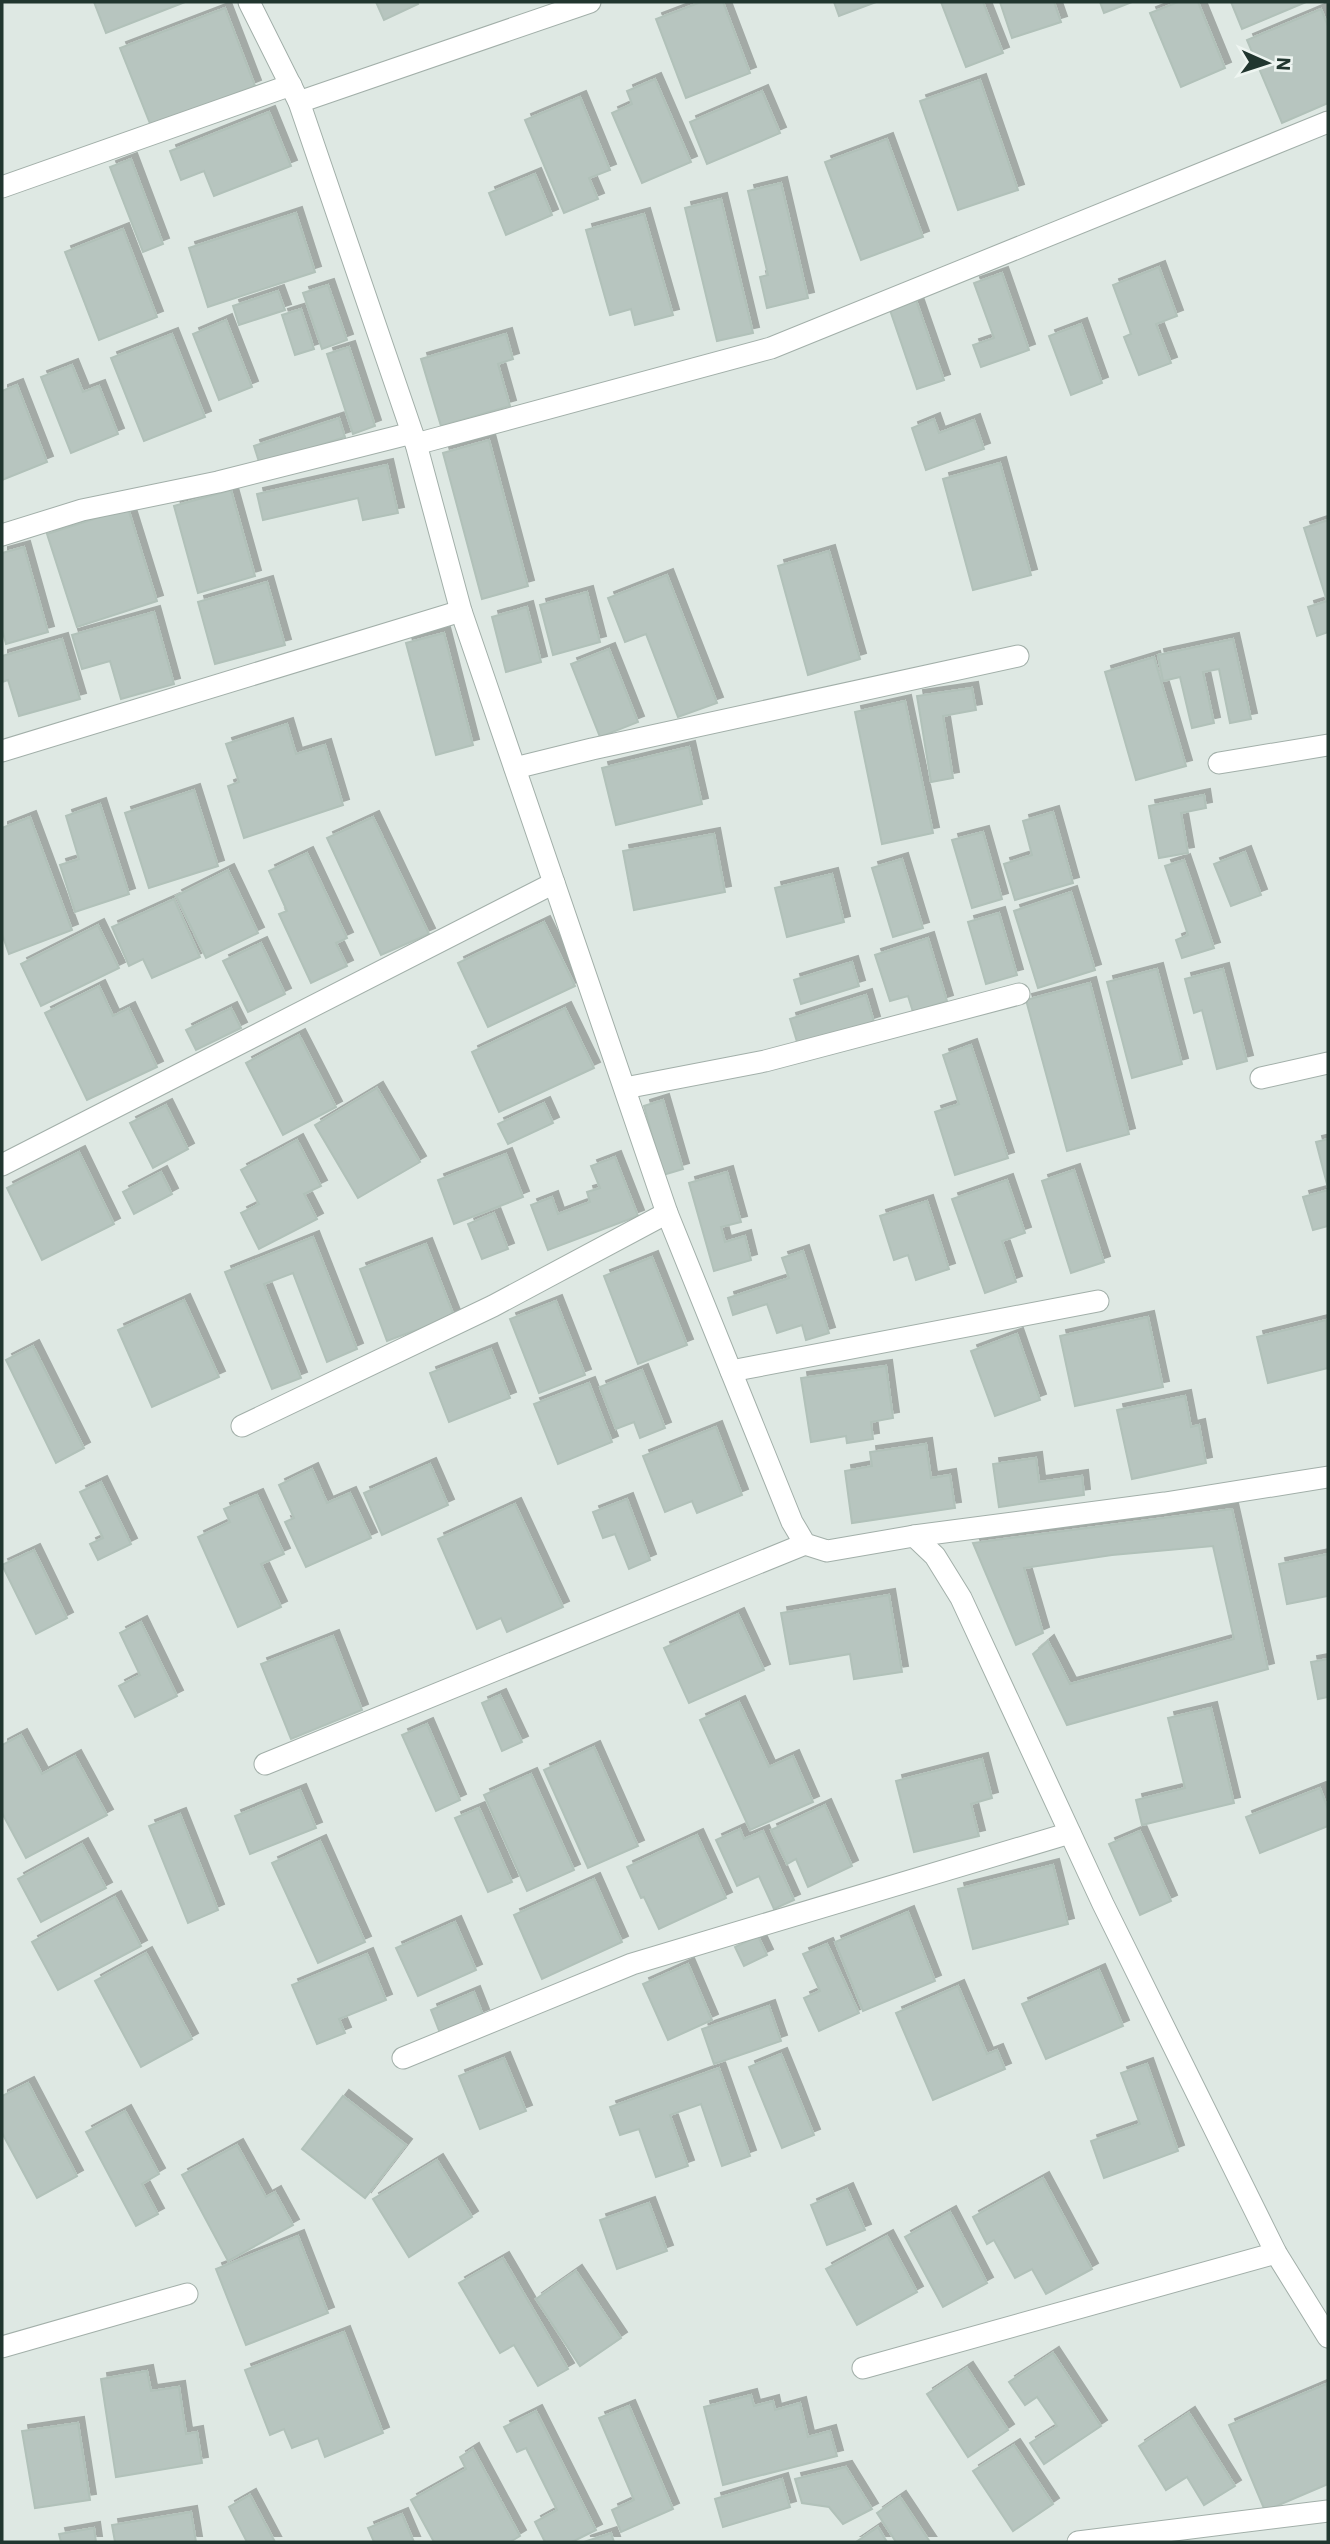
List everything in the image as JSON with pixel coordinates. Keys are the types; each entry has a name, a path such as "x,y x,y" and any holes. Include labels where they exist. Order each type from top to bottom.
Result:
{"street":[{"path":"249,2 295,93 414,438 461,611 667,1213 792,1522 805,1544"},
{"path":"2,187 590,2"},
{"path":"2,536 82,510 414,438 771,348 1328,122"},
{"path":"2,751 461,611"},
{"path":"515,768 592,748 1018,656"},
{"path":"1219,763 1328,744"},
{"path":"2,1165 555,883"},
{"path":"625,1088 765,1061 1018,993"},
{"path":"1261,1078 1328,1063"},
{"path":"242,1426 493,1306 667,1213"},
{"path":"731,1371 1098,1301"},
{"path":"265,1764 805,1544 827,1551 914,1536 1165,1503 1328,1477"},
{"path":"914,1536 935,1556 961,1598 1103,1904 1276,2253 1328,2337"},
{"path":"403,2058 632,1964 1070,1833"},
{"path":"863,2368 1276,2253"},
{"path":"2,2347 187,2294"},
{"path":"1078,2542 1328,2511"}],"building":[{"path":"94,2 185,2 106,33"},
{"path":"376,2 417,2 418,4 384,20"},
{"path":"701,2 723,2 750,73 686,98 656,19"},
{"path":"834,2 876,2 839,16"},
{"path":"941,2 983,2 1003,53 966,67"},
{"path":"1000,2 1054,2 1061,22 1012,38"},
{"path":"1100,2 1132,2 1104,13"},
{"path":"1178,2 1198,2 1225,68 1181,87 1150,13"},
{"path":"1231,2 1306,2 1242,29"},
{"path":"225,8 255,86 151,126 120,48"},
{"path":"1321,9 1328,26 1328,103 1282,123 1247,40"},
{"path":"655,79 691,162 642,183 612,113 632,104 627,91"},
{"path":"980,80 1018,190 958,210 920,101"},
{"path":"762,91 780,133 707,164 690,122"},
{"path":"580,97 610,170 589,178 598,199 564,213 525,120"},
{"path":"269,112 291,166 214,196 204,171 181,180 170,151"},
{"path":"887,139 923,237 861,260 825,162"},
{"path":"131,159 163,244 143,252 110,167"},
{"path":"535,174 552,215 506,235 489,193"},
{"path":"781,183 808,298 767,308 760,277 768,275 748,191"},
{"path":"721,199 753,333 717,341 685,208"},
{"path":"296,213 315,272 208,307 189,248"},
{"path":"644,214 673,315 635,325 631,309 610,315 586,230"},
{"path":"123,229 157,317 99,340 65,252"},
{"path":"1159,267 1177,316 1156,324 1171,363 1139,375 1124,337 1131,334 1113,285"},
{"path":"1002,273 1029,350 981,367 973,345 994,338 974,283"},
{"path":"328,285 347,340 322,349 303,293"},
{"path":"278,291 285,310 239,325 233,306"},
{"path":"916,300 944,380 917,389 890,310"},
{"path":"301,309 314,349 295,355 282,315"},
{"path":"226,320 252,387 219,400 193,334"},
{"path":"1081,324 1102,383 1071,395 1049,336"},
{"path":"172,334 205,417 144,441 111,358"},
{"path":"506,334 513,359 498,364 510,406 441,426 421,359"},
{"path":"349,347 375,426 353,434 327,354"},
{"path":"72,365 83,392 99,386 118,434 71,453 41,377"},
{"path":"17,385 47,462 2,480 2,391"},
{"path":"339,418 345,437 260,465 254,446"},
{"path":"934,419 939,433 974,420 984,449 926,470 912,428"},
{"path":"489,440 528,586 482,599 443,453"},
{"path":"1000,463 1031,575 973,590 943,479"},
{"path":"387,465 398,513 363,520 358,498 263,520 257,494"},
{"path":"231,490 255,576 198,593 174,506"},
{"path":"128,508 157,601 77,627 47,534"},
{"path":"1328,520 1328,632 1317,636 1308,607 1327,601 1304,528"},
{"path":"24,547 48,632 6,644 2,629 2,553"},
{"path":"829,551 860,659 808,675 778,566"},
{"path":"667,575 717,703 678,717 646,634 625,642 608,598"},
{"path":"267,582 285,645 215,664 198,602"},
{"path":"587,592 600,642 553,655 540,605"},
{"path":"527,607 541,662 506,672 492,617"},
{"path":"154,612 174,684 121,699 110,661 82,669 72,635"},
{"path":"444,633 473,745 436,755 406,643"},
{"path":"62,639 80,699 19,716 8,680 2,682 2,656"},
{"path":"1233,639 1251,719 1230,723 1219,669 1203,672 1214,723 1192,728 1180,677 1163,681 1158,655"},
{"path":"609,649 638,722 600,737 571,664"},
{"path":"1154,657 1186,766 1136,780 1105,672"},
{"path":"972,688 976,710 943,716 953,778 931,782 917,696"},
{"path":"905,701 933,833 882,844 855,712"},
{"path":"287,724 296,754 325,745 343,805 244,838 228,786 239,782 226,744"},
{"path":"689,747 702,804 616,825 602,768"},
{"path":"194,790 218,866 149,888 125,813"},
{"path":"1204,795 1206,808 1181,813 1188,853 1159,858 1149,806"},
{"path":"100,804 129,894 75,912 60,865 79,859 66,816"},
{"path":"1053,812 1073,883 1015,900 1004,864 1032,855 1023,821"},
{"path":"30,817 72,930 9,954 2,934 2,828"},
{"path":"373,817 429,934 381,955 327,838"},
{"path":"983,832 1002,899 972,908 952,840"},
{"path":"714,834 725,892 634,910 623,851"},
{"path":"1245,852 1261,895 1231,906 1214,864"},
{"path":"307,853 347,938 336,943 347,966 311,983 279,914 287,911 269,871"},
{"path":"902,859 923,928 893,937 872,868"},
{"path":"1184,860 1214,948 1182,958 1176,940 1188,935 1165,866"},
{"path":"228,870 258,933 206,958 176,896"},
{"path":"832,874 844,922 787,937 775,888"},
{"path":"1071,892 1095,970 1038,988 1014,911"},
{"path":"174,899 200,957 152,978 143,959 129,966 112,927"},
{"path":"999,913 1017,975 986,984 968,922"},
{"path":"544,922 575,986 488,1027 458,963"},
{"path":"98,925 119,968 41,1006 21,964"},
{"path":"928,938 947,1001 913,1012 908,996 890,1001 875,955"},
{"path":"261,943 285,994 248,1012 223,961"},
{"path":"852,962 859,986 801,1004 794,980"},
{"path":"1157,969 1182,1064 1132,1078 1107,982"},
{"path":"1223,969 1247,1061 1217,1069 1202,1010 1194,1013 1185,979"},
{"path":"1090,983 1129,1134 1067,1151 1026,1000"},
{"path":"99,986 113,1016 129,1008 157,1067 87,1100 45,1013"},
{"path":"866,995 874,1022 798,1045 790,1019"},
{"path":"231,1008 241,1028 196,1050 186,1030"},
{"path":"565,1008 594,1068 499,1112 472,1052"},
{"path":"299,1035 336,1107 283,1135 246,1063"},
{"path":"971,1045 1008,1158 955,1175 935,1112 959,1104 943,1055"},
{"path":"377,1088 420,1162 358,1198 315,1125"},
{"path":"663,1100 683,1169 663,1175 644,1106"},
{"path":"544,1103 553,1123 508,1144 498,1124"},
{"path":"166,1105 188,1149 153,1168 130,1123"},
{"path":"1328,1139 1328,1188 1316,1142"},
{"path":"297,1140 321,1186 304,1194 317,1219 259,1249 241,1213 259,1204 241,1170"},
{"path":"79,1152 114,1224 42,1260 7,1188"},
{"path":"506,1154 523,1197 454,1224 438,1180"},
{"path":"615,1157 638,1216 548,1250 531,1205 552,1197 558,1214 590,1202 587,1192 600,1188 591,1166"},
{"path":"1074,1170 1104,1262 1071,1273 1042,1181"},
{"path":"161,1172 172,1194 134,1214 123,1192"},
{"path":"727,1172 741,1222 721,1227 725,1242 745,1236 751,1260 714,1271 689,1183"},
{"path":"1007,1180 1025,1233 1002,1241 1016,1282 985,1293 952,1199"},
{"path":"1328,1190 1328,1226 1313,1230 1303,1197"},
{"path":"927,1201 949,1269 916,1280 908,1255 894,1260 880,1216"},
{"path":"494,1213 508,1249 482,1259 468,1224"},
{"path":"313,1237 357,1349 327,1362 293,1273 264,1284 301,1378 272,1389 225,1272"},
{"path":"426,1244 454,1316 387,1341 360,1269"},
{"path":"803,1251 829,1333 806,1340 802,1325 777,1333 767,1304 733,1315 728,1298 789,1278 782,1258"},
{"path":"652,1257 687,1345 638,1364 604,1276"},
{"path":"184,1300 219,1377 152,1407 118,1330"},
{"path":"556,1301 585,1375 539,1393 510,1319"},
{"path":"1148,1317 1163,1387 1075,1406 1060,1336"},
{"path":"1326,1320 1328,1368 1268,1383 1257,1337"},
{"path":"1017,1334 1040,1400 995,1416 971,1351"},
{"path":"33,1346 84,1448 56,1463 6,1360"},
{"path":"491,1349 510,1398 449,1422 430,1373"},
{"path":"886,1366 893,1418 871,1422 873,1439 847,1443 846,1436 811,1442 801,1378"},
{"path":"642,1370 665,1428 640,1438 634,1422 616,1429 600,1387"},
{"path":"589,1383 612,1442 558,1464 534,1404"},
{"path":"1185,1396 1191,1427 1199,1425 1206,1463 1132,1479 1117,1410"},
{"path":"716,1427 742,1495 697,1513 692,1501 665,1512 643,1456"},
{"path":"926,1444 931,1478 950,1475 955,1508 852,1523 845,1471 872,1466 870,1452"},
{"path":"1036,1458 1039,1482 1082,1476 1084,1495 999,1507 993,1464"},
{"path":"430,1464 448,1505 382,1535 364,1493"},
{"path":"312,1469 327,1503 350,1493 371,1538 306,1567 285,1522 294,1518 279,1485"},
{"path":"101,1482 131,1544 98,1560 90,1544 103,1538 80,1492"},
{"path":"257,1495 284,1554 261,1564 281,1607 238,1627 198,1537 230,1522 224,1509"},
{"path":"627,1499 650,1560 629,1569 615,1534 603,1538 593,1512"},
{"path":"515,1504 563,1607 507,1632 501,1618 477,1629 438,1539"},
{"path":"1232,1509 1268,1669 1067,1725 1033,1654 1048,1641 1070,1684 1234,1639 1213,1546 1112,1555 1024,1568 1043,1633 1016,1645 973,1543"},
{"path":"34,1550 67,1618 36,1634 2,1565"},
{"path":"1328,1554 1328,1596 1287,1604 1279,1564"},
{"path":"889,1595 902,1672 854,1679 850,1654 790,1664 781,1613"},
{"path":"738,1614 764,1670 689,1703 664,1648"},
{"path":"141,1622 177,1696 135,1717 119,1686 140,1675 120,1633"},
{"path":"333,1636 362,1710 291,1739 261,1664"},
{"path":"1328,1659 1328,1697 1318,1699 1311,1662"},
{"path":"500,1695 522,1742 502,1751 482,1703"},
{"path":"739,1702 769,1767 793,1756 813,1802 750,1830 700,1720"},
{"path":"1211,1708 1234,1803 1142,1825 1136,1800 1185,1788 1168,1718"},
{"path":"427,1724 460,1800 436,1811 402,1735"},
{"path":"21,1735 42,1774 75,1756 107,1815 26,1858 2,1813 2,1745"},
{"path":"594,1747 638,1846 588,1868 544,1770"},
{"path":"982,1759 992,1798 971,1804 979,1836 914,1852 896,1781"},
{"path":"531,1774 574,1870 527,1891 484,1795"},
{"path":"1320,1788 1328,1809 1328,1826 1260,1853 1246,1817"},
{"path":"300,1790 316,1828 250,1854 235,1816"},
{"path":"825,1805 852,1866 808,1887 796,1859 787,1864 771,1830"},
{"path":"479,1808 512,1882 488,1892 455,1818"},
{"path":"180,1814 218,1910 188,1923 149,1826"},
{"path":"740,1829 744,1839 763,1831 794,1900 774,1909 759,1876 737,1886 716,1840"},
{"path":"1140,1831 1171,1901 1140,1915 1109,1844"},
{"path":"697,1835 726,1898 659,1929 627,1867"},
{"path":"320,1841 365,1942 318,1963 272,1863"},
{"path":"82,1844 106,1888 41,1922 18,1879"},
{"path":"1053,1865 1068,1924 973,1949 958,1889"},
{"path":"594,1879 622,1942 542,1979 514,1915"},
{"path":"115,1897 141,1946 58,1990 32,1942"},
{"path":"908,1912 935,1981 863,2011 835,1942"},
{"path":"455,1922 476,1970 418,1996 396,1948"},
{"path":"758,1936 767,1955 744,1966 735,1947"},
{"path":"827,1944 859,2013 819,2031 804,1998 820,1991 803,1954"},
{"path":"146,1953 192,2039 141,2067 95,1981"},
{"path":"367,1954 386,2000 339,2019 345,2033 317,2044 292,1985"},
{"path":"688,1964 712,2020 668,2040 643,1984"},
{"path":"1099,1970 1123,2026 1046,2059 1022,2004"},
{"path":"958,1986 987,2054 997,2050 1005,2069 933,2100 896,2013"},
{"path":"474,1992 483,2015 440,2033 431,2010"},
{"path":"769,2006 781,2041 714,2064 702,2029"},
{"path":"781,2054 814,2135 782,2148 749,2067"},
{"path":"504,2058 526,2111 480,2129 459,2076"},
{"path":"1147,2064 1178,2151 1104,2178 1091,2141 1140,2124 1121,2073"},
{"path":"719,2068 750,2156 722,2166 701,2104 670,2115 688,2166 656,2177 639,2129 620,2135 610,2107"},
{"path":"28,2083 77,2176 37,2198 2,2133 2,2096"},
{"path":"343,2096 406,2145 365,2198 302,2149"},
{"path":"125,2111 159,2174 142,2184 158,2214 136,2226 86,2132"},
{"path":"237,2145 266,2197 275,2192 293,2225 228,2261 182,2175"},
{"path":"437,2160 472,2217 409,2257 373,2199"},
{"path":"1043,2178 1092,2269 1046,2294 1032,2269 1015,2278 994,2240 987,2244 973,2217"},
{"path":"847,2189 865,2230 827,2245 811,2205"},
{"path":"649,2203 667,2251 617,2269 600,2220"},
{"path":"950,2212 987,2283 943,2307 905,2237"},
{"path":"298,2236 328,2313 246,2345 216,2269"},
{"path":"887,2236 917,2292 857,2325 826,2269"},
{"path":"503,2258 568,2369 538,2386 514,2345 500,2353 459,2283"},
{"path":"576,2271 621,2338 580,2366 536,2299"},
{"path":"344,2332 383,2433 325,2457 318,2438 292,2448 284,2429 270,2435 245,2370"},
{"path":"1053,2353 1101,2426 1044,2464 1030,2443 1057,2426 1037,2397 1025,2405 1009,2382"},
{"path":"967,2368 1008,2430 968,2457 927,2394"},
{"path":"147,2371 151,2391 179,2387 186,2434 197,2432 202,2463 116,2477 101,2379"},
{"path":"1326,2384 1328,2484 1265,2511 1229,2425"},
{"path":"751,2395 754,2406 773,2401 775,2410 800,2403 808,2437 830,2431 837,2456 723,2485 704,2407"},
{"path":"629,2406 673,2509 621,2532 612,2510 634,2500 599,2418"},
{"path":"536,2411 596,2530 572,2542 545,2542 535,2522 557,2510 526,2448 517,2452 504,2427"},
{"path":"1189,2413 1235,2486 1204,2505 1187,2477 1166,2490 1139,2446"},
{"path":"78,2423 90,2500 35,2508 22,2431"},
{"path":"1014,2445 1053,2504 1013,2531 973,2471"},
{"path":"473,2449 520,2536 510,2542 434,2542 411,2500 466,2469 460,2457"},
{"path":"846,2467 872,2509 843,2524 829,2507 802,2503 795,2479"},
{"path":"782,2479 790,2507 723,2527 715,2499"},
{"path":"250,2495 275,2542 247,2542 229,2507"},
{"path":"900,2497 930,2542 896,2542 877,2513"},
{"path":"191,2512 196,2542 115,2542 112,2525"},
{"path":"402,2514 414,2542 374,2542 368,2528"},
{"path":"878,2527 887,2542 856,2542"},
{"path":"94,2528 96,2542 61,2542 59,2534"},
{"path":"611,2533 614,2542 584,2542"}]}
